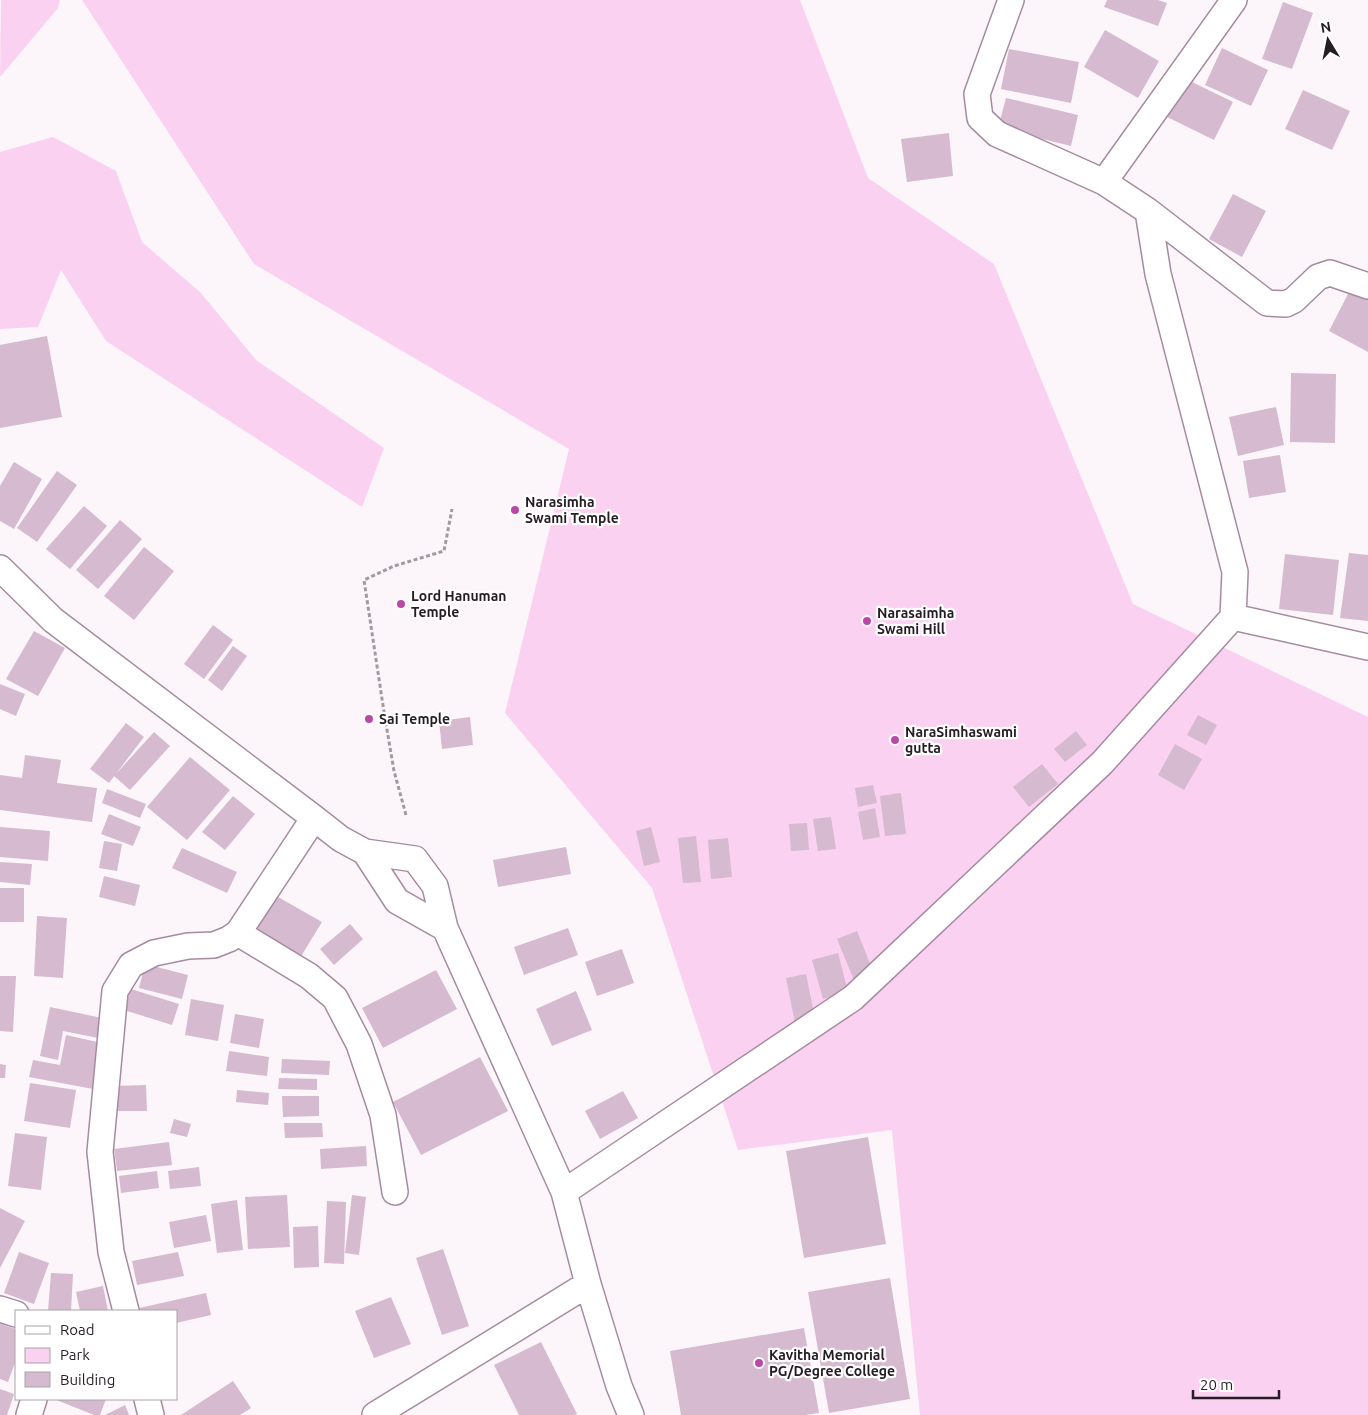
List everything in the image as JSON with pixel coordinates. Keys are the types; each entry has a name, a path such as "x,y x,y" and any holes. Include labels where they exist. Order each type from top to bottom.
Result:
{"street":[{"path":"1011,0 978,94 980,118 997,134 1104,182 1148,211 1268,303 1286,304 1294,300 1318,276 1330,273 1368,286"},
{"path":"1104,182 1234,0"},
{"path":"564,1192 853,998 1102,763 1233,617 1235,572 1158,274 1148,211"},
{"path":"0,568 53,620 341,839 365,852 415,859 435,886 445,928 564,1192 588,1284 619,1386 631,1415"},
{"path":"1233,617 1368,647"},
{"path":"126,1310 111,1252 100,1152 115,991 131,965 154,953 188,946 214,946 238,933 314,818"},
{"path":"365,852 397,900 445,928"},
{"path":"238,933 309,976 335,998 359,1044 383,1115 395,1192"},
{"path":"375,1415 588,1284"},
{"path":"0,1309 15,1314"},
{"path":"29,1415 34,1400"},
{"path":"147,1400 151,1415"}],"path":[{"path":"406,815 394,770 364,580 394,566 444,551 452,509"}],"green space":[{"path":"1,0 60,0 58,8 0,77"},
{"path":"82,0 800,0 868,178 994,264 1133,604 1368,717 1368,1415 920,1415 892,1130 738,1150 652,888 505,713 569,449 254,264"},
{"path":"53,137 116,171 142,242 201,293 256,360 384,448 362,507 106,341 61,270 38,327 0,329 0,152"}],"building":[{"path":"1107,0 1158,0 1167,3 1158,26 1104,7"},
{"path":"1283,2 1313,13 1292,69 1262,59"},
{"path":"1105,30 1159,61 1138,98 1084,67"},
{"path":"1222,48 1268,70 1251,106 1205,85"},
{"path":"1009,49 1079,62 1071,103 1001,89"},
{"path":"1186,79 1233,102 1214,140 1167,117"},
{"path":"1303,90 1350,111 1332,150 1285,129"},
{"path":"1006,98 1078,115 1071,146 998,128"},
{"path":"949,133 953,176 907,182 901,139"},
{"path":"1233,194 1266,211 1242,257 1209,239"},
{"path":"1352,286 1368,295 1368,352 1329,331"},
{"path":"47,336 62,417 0,428 0,345"},
{"path":"1291,373 1336,374 1335,443 1290,442"},
{"path":"1276,407 1284,445 1238,456 1229,417"},
{"path":"1280,455 1286,492 1249,498 1243,461"},
{"path":"14,462 42,479 14,529 0,521 0,486"},
{"path":"57,471 77,485 37,542 17,528"},
{"path":"84,506 107,526 70,569 46,549"},
{"path":"120,520 142,539 98,589 76,570"},
{"path":"144,547 174,571 134,620 104,596"},
{"path":"1349,553 1368,555 1368,621 1340,618"},
{"path":"1285,554 1339,560 1333,615 1279,609"},
{"path":"213,625 233,640 204,679 184,664"},
{"path":"34,631 65,648 38,696 6,679"},
{"path":"233,646 247,656 222,691 208,680"},
{"path":"0,684 25,694 16,716 0,709"},
{"path":"1198,715 1217,725 1206,745 1187,735"},
{"path":"470,717 473,745 442,749 439,721"},
{"path":"126,723 144,737 109,783 90,769"},
{"path":"1076,731 1087,745 1065,762 1054,749"},
{"path":"154,732 170,746 130,790 114,776"},
{"path":"1175,744 1202,759 1184,790 1158,775"},
{"path":"25,755 61,760 57,783 97,788 92,822 0,810 0,775 22,778"},
{"path":"190,757 230,790 187,840 147,807"},
{"path":"1042,764 1058,784 1029,807 1013,787"},
{"path":"873,785 877,803 858,807 855,788"},
{"path":"107,789 146,804 140,818 102,803"},
{"path":"901,793 906,834 885,836 880,796"},
{"path":"233,796 255,814 225,850 202,832"},
{"path":"875,808 880,837 863,840 858,812"},
{"path":"109,814 141,827 133,846 101,834"},
{"path":"831,817 836,849 818,851 813,819"},
{"path":"807,823 809,850 791,851 789,824"},
{"path":"0,827 50,831 48,861 0,857"},
{"path":"651,827 660,862 644,866 636,831"},
{"path":"696,836 701,882 683,883 678,838"},
{"path":"728,838 732,877 711,879 708,840"},
{"path":"104,841 122,844 117,871 99,868"},
{"path":"566,847 571,874 498,887 493,860"},
{"path":"182,848 237,872 227,893 172,868"},
{"path":"0,862 32,864 30,885 0,882"},
{"path":"104,876 140,885 135,906 99,897"},
{"path":"0,888 24,888 24,922 0,922"},
{"path":"271,893 322,922 300,958 250,929"},
{"path":"37,916 67,918 63,978 34,976"},
{"path":"350,924 363,939 334,965 320,949"},
{"path":"568,928 578,955 524,975 514,947"},
{"path":"857,931 873,971 854,980 837,939"},
{"path":"622,949 634,983 597,996 585,962"},
{"path":"838,953 848,992 823,999 812,960"},
{"path":"145,964 188,975 182,999 139,988"},
{"path":"436,970 457,1009 383,1048 362,1008"},
{"path":"806,974 815,1018 795,1023 786,978"},
{"path":"0,976 16,976 13,1032 0,1031"},
{"path":"131,989 179,1004 172,1025 124,1010"},
{"path":"576,991 592,1030 552,1046 536,1009"},
{"path":"191,999 224,1005 218,1041 185,1035"},
{"path":"50,1007 102,1018 98,1038 63,1031 58,1060 40,1056"},
{"path":"235,1014 264,1019 259,1048 230,1043"},
{"path":"66,1035 102,1043 93,1089 29,1077 33,1060 60,1065"},
{"path":"229,1051 269,1057 267,1076 226,1071"},
{"path":"480,1057 508,1111 421,1155 393,1102"},
{"path":"282,1059 330,1061 329,1075 281,1073"},
{"path":"0,1064 6,1065 5,1078 0,1078"},
{"path":"279,1078 317,1079 317,1090 278,1089"},
{"path":"30,1083 76,1090 70,1128 24,1121"},
{"path":"146,1085 147,1111 115,1111 114,1086"},
{"path":"237,1090 269,1093 268,1105 236,1102"},
{"path":"623,1091 638,1118 600,1139 585,1111"},
{"path":"282,1096 319,1096 319,1116 283,1117"},
{"path":"174,1119 191,1124 187,1137 170,1133"},
{"path":"284,1123 322,1123 323,1137 285,1138"},
{"path":"15,1133 47,1137 41,1190 8,1186"},
{"path":"868,1137 886,1244 804,1258 786,1151"},
{"path":"169,1142 172,1165 117,1171 114,1149"},
{"path":"366,1146 367,1166 321,1169 320,1149"},
{"path":"199,1167 201,1186 170,1189 168,1171"},
{"path":"157,1171 159,1188 121,1193 119,1176"},
{"path":"287,1195 290,1247 248,1249 245,1197"},
{"path":"352,1195 366,1197 359,1255 345,1253"},
{"path":"237,1200 243,1250 217,1253 211,1204"},
{"path":"327,1201 346,1202 344,1264 324,1263"},
{"path":"0,1208 25,1221 0,1268"},
{"path":"206,1215 211,1241 174,1248 169,1222"},
{"path":"318,1226 319,1267 294,1268 293,1227"},
{"path":"443,1249 469,1326 442,1335 416,1258"},
{"path":"19,1252 49,1263 34,1304 4,1293"},
{"path":"178,1252 184,1276 137,1285 132,1261"},
{"path":"51,1273 73,1274 71,1310 48,1310"},
{"path":"890,1278 910,1399 829,1413 808,1292"},
{"path":"103,1286 108,1310 80,1310 76,1292"},
{"path":"206,1293 211,1315 178,1323 178,1310 130,1310"},
{"path":"391,1297 411,1344 374,1358 355,1311"},
{"path":"0,1324 15,1329 15,1363 8,1382 0,1379"},
{"path":"804,1328 819,1413 805,1415 681,1415 670,1351"},
{"path":"541,1342 577,1414 519,1415 494,1365"},
{"path":"233,1381 251,1408 240,1415 181,1415"},
{"path":"0,1389 14,1394 7,1415 0,1415"},
{"path":"56,1400 106,1400 100,1415 94,1415"},
{"path":"125,1405 129,1415 105,1415"}],"place":[{"name":"Narasimha Swami Temple","path":"515,510"},
{"name":"Lord Hanuman Temple","path":"401,604"},
{"name":"Narasaimha Swami Hill","path":"867,621"},
{"name":"Sai Temple","path":"369,719"},
{"name":"NaraSimhaswami gutta","path":"895,740"},
{"name":"Kavitha Memorial PG/Degree College","path":"759,1363"}]}
